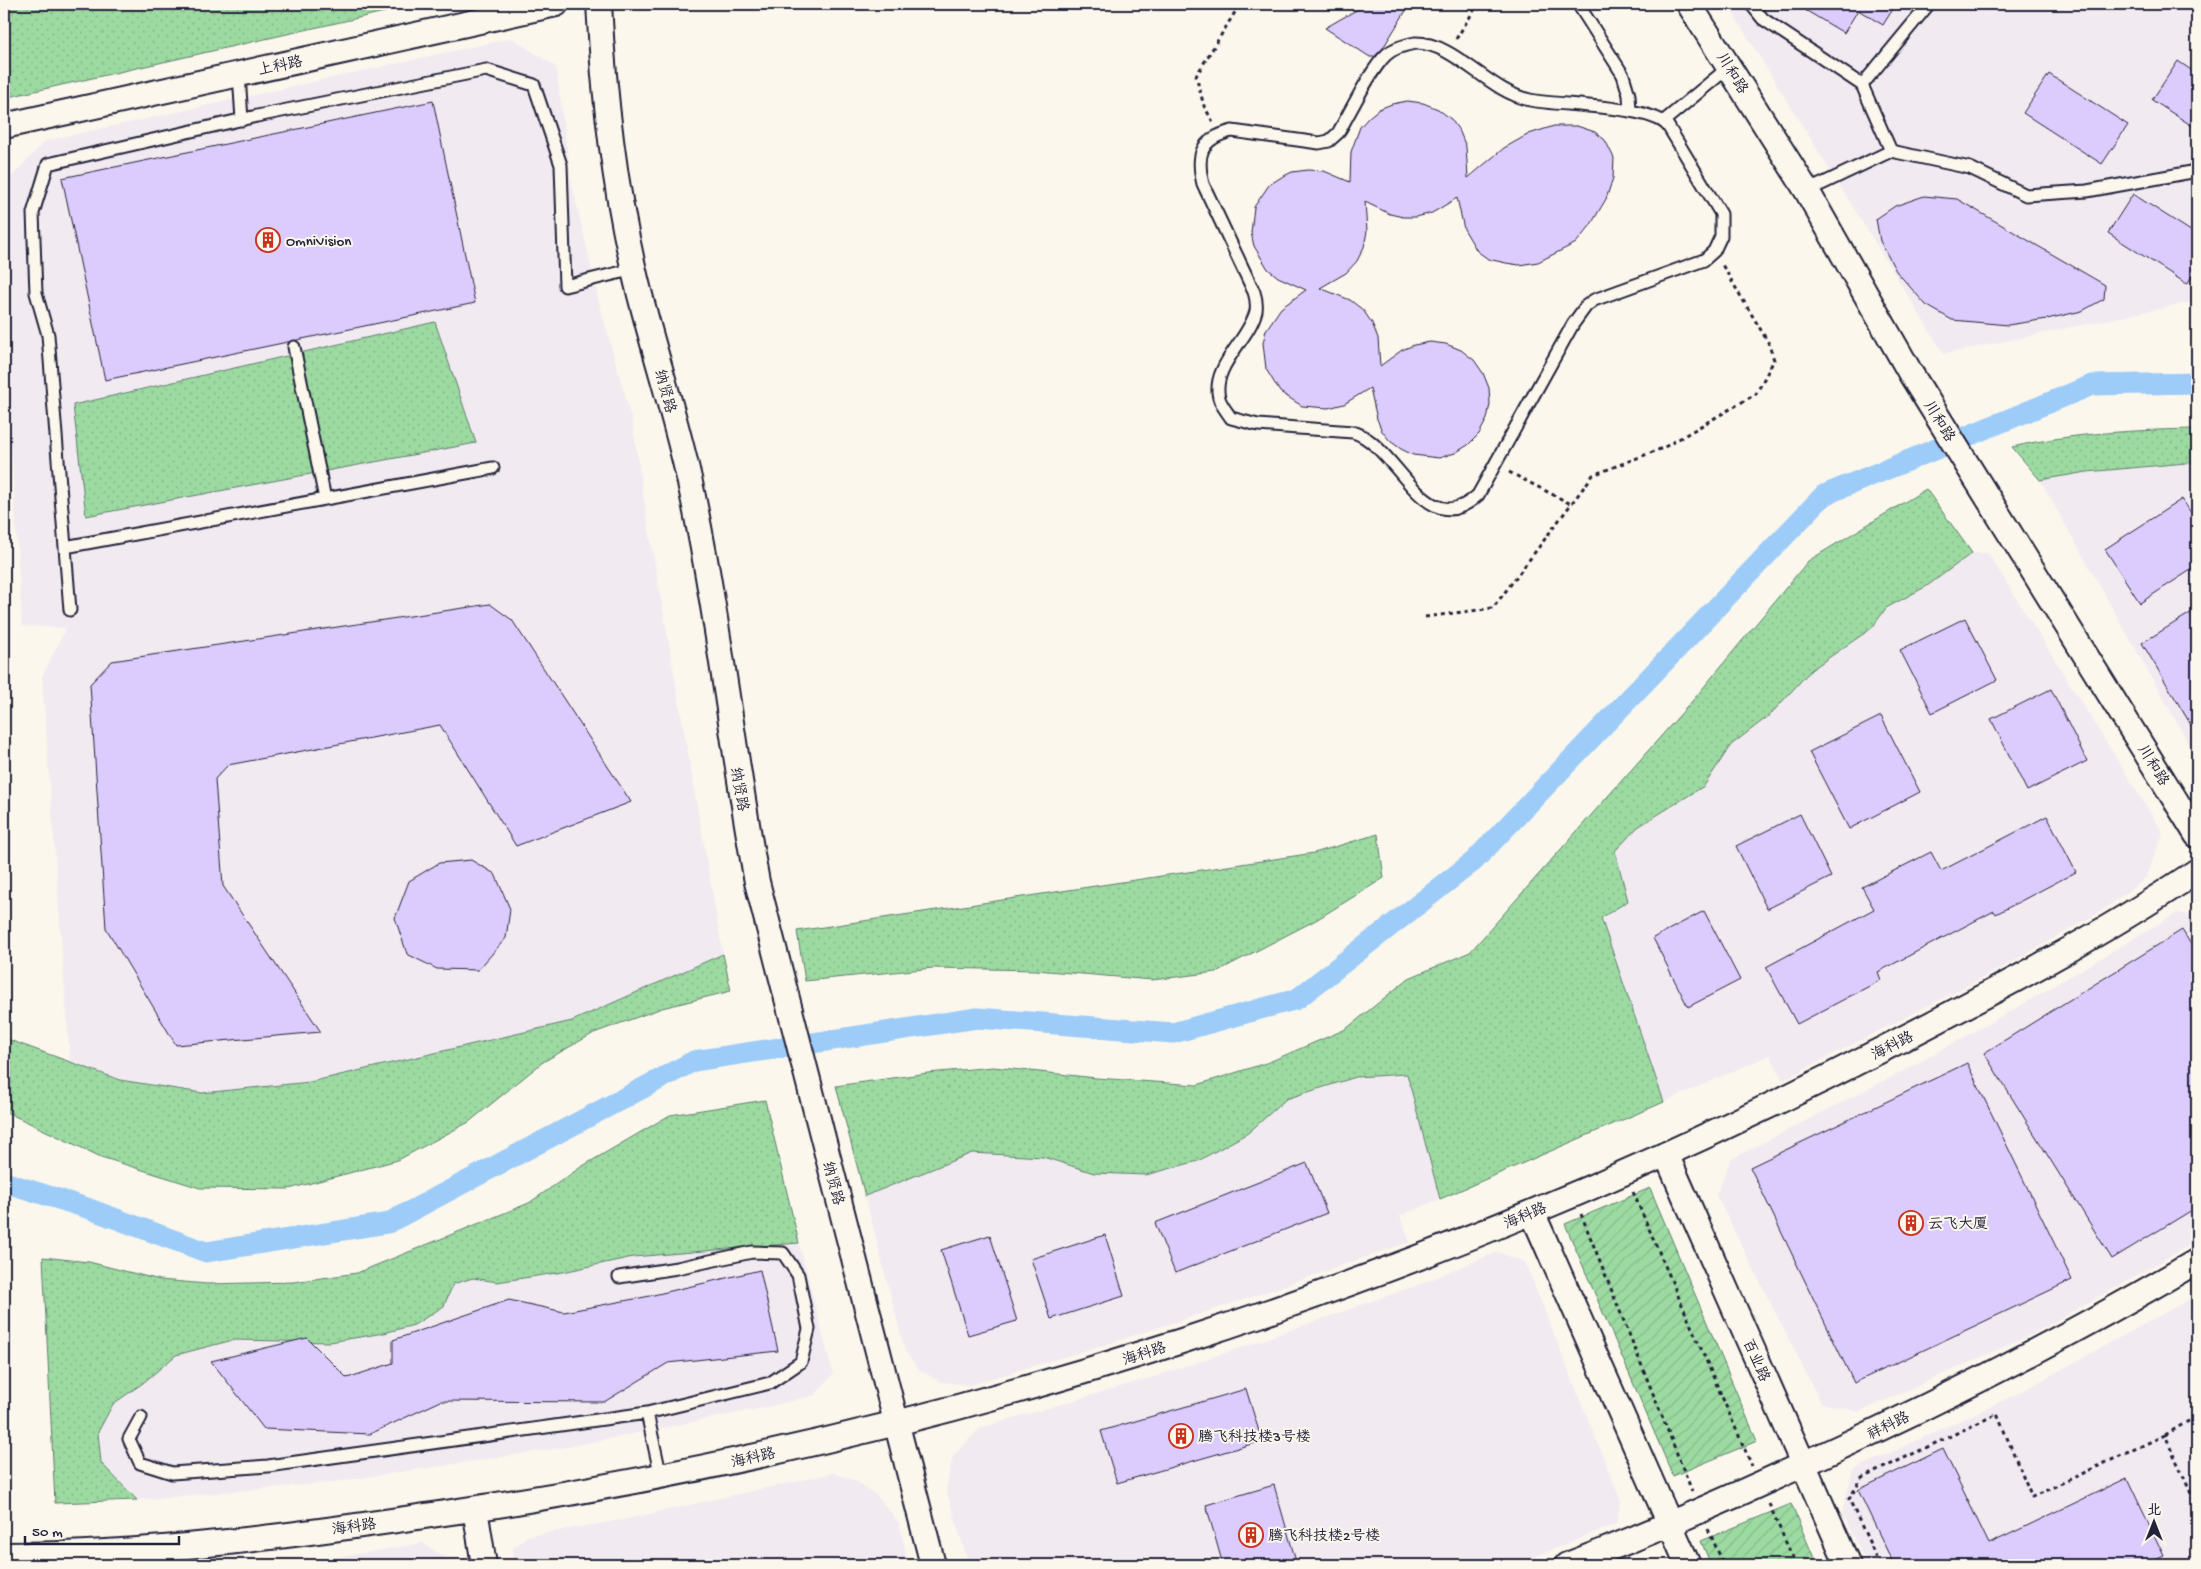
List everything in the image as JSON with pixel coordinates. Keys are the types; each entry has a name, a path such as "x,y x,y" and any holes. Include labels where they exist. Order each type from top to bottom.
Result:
{"street":[{"name":"上科路","path":"4,126 556,4"},
{"name":"纳贤路","path":"599,4 605,105 612,160 634,269 692,489 704,550 742,801 757,882 932,1565"},
{"name":"川和路","path":"1689,4 1807,191 1911,374 2004,527 2197,835"},
{"name":"海科路","path":"4,1555 64,1555 154,1549 280,1536 475,1509 661,1477 896,1422 1139,1355 1373,1275 1625,1173 1824,1080 1954,1013 2082,941 2197,871"},
{"name":"百业路","path":"1666,1154 1848,1565"},
{"path":"1532,1212 1688,1565"},
{"name":"祥科路","path":"1567,1565 1760,1484 1867,1435 2023,1357 2197,1261"},
{"path":"475,1509 484,1565"}],"lane":[{"path":"1578,4 1623,75 1629,96 1630,111"},
{"path":"1751,4 1764,19 1862,85 1892,151"},
{"path":"1862,85 1929,4"},
{"path":"1415,43 1434,44 1448,52 1509,93 1522,98 1539,102 1630,111 1648,114 1664,121 1720,214 1721,236 1714,251 1704,260 1594,300 1586,306 1573,324 1481,490 1472,501 1453,510 1431,505 1364,435 1353,432 1258,425 1232,418 1219,398 1222,371 1256,312 1257,303 1254,292 1203,184 1198,166 1203,148 1221,134 1232,131 1319,143 1329,141 1338,133 1376,68 1386,55 1396,49 1415,43"},
{"path":"1664,121 1729,67"},
{"path":"70,610 48,335 36,293 33,212 48,164 242,120 486,70 534,85 561,165 565,286 634,269"},
{"path":"239,74 242,120"},
{"path":"1807,191 1892,151 1970,168 2026,195 2086,191 2197,171"},
{"path":"294,347 325,499"},
{"path":"65,546 493,468"},
{"path":"141,1417 129,1439 140,1463 172,1473 268,1466 647,1413 770,1383 801,1362 809,1329 798,1275 783,1253 752,1252 677,1268 619,1277"},
{"path":"647,1413 661,1477"}],"path":[{"path":"1221,134 1204,106 1196,76 1240,4"},
{"path":"1448,52 1478,4"},
{"path":"1425,617 1493,608 1593,475 1663,448 1756,394 1774,360 1768,342 1714,251"},
{"path":"1495,464 1571,504"},
{"path":"1625,1173 1796,1565"},
{"path":"1573,1195 1724,1565"},
{"path":"1880,1565 1848,1499 1862,1478 1996,1414 2032,1497 2165,1435 2197,1416"},
{"path":"2165,1435 2197,1507"},
{"path":"2195,1565 2197,1558"}],"shaded area":[{"path":"1727,4 2197,4 2197,301 1944,354"},
{"path":"512,38 556,67 571,179 600,306 632,421 647,519 723,954 572,1021 310,1082 202,1093 120,1080 70,1061 42,677 66,628 22,626 4,334 4,185 45,141"},
{"path":"2197,462 2197,758 2040,480 2087,472"},
{"path":"1972,553 1988,553 2163,833 2146,878 2100,912 2002,968 1783,1080 1770,1055 1664,1102 1601,918 1628,901 1615,852 1638,827 1704,786 1731,745 1770,715 1811,670 1872,628 1886,608 1927,586"},
{"path":"2177,913 2197,916 2197,1241 2031,1335 1859,1412 1821,1403 1716,1195 1731,1159 1911,1067 2023,1004"},
{"path":"1407,1074 1440,1199 1400,1216 1410,1242 1111,1343 970,1385 941,1382 919,1370 905,1351 865,1196 972,1153 1043,1157 1094,1173 1146,1175 1198,1161 1248,1133 1286,1099 1356,1077"},
{"path":"799,1243 833,1374 815,1395 772,1406 567,1447 327,1483 137,1500 101,1463 98,1432 113,1404 143,1383 176,1355 233,1340 330,1342 384,1333 414,1325 444,1306 453,1284 473,1278 497,1282 563,1272 633,1257"},
{"path":"1497,1252 1525,1262 1621,1501 1616,1524 1514,1565 969,1565 946,1489 953,1456 980,1428 1150,1378 1246,1346 1423,1283"},
{"path":"2197,1295 2197,1565 1867,1565 1842,1512 1853,1470 2015,1395"},
{"path":"833,1473 854,1480 877,1496 899,1523 909,1565 511,1565 513,1548 527,1536 627,1519"},
{"path":"423,1543 456,1565 275,1565 333,1558"}],"green space":[{"path":"4,4 420,4 4,98"},
{"path":"435,322 476,443 86,516 73,405"},
{"path":"2197,429 2197,462 2087,472 2040,480 2012,447 2058,438 2104,433"},
{"path":"1926,489 1972,553 1927,586 1886,608 1872,628 1811,670 1770,715 1731,745 1704,786 1638,827 1615,851 1628,901 1601,918 1664,1102 1440,1199 1407,1074 1356,1077 1286,1099 1248,1133 1198,1161 1146,1175 1094,1173 1043,1157 972,1153 865,1196 836,1086 928,1073 993,1067 1096,1078 1197,1085 1269,1062 1346,1029 1409,978 1470,952 1694,699 1808,561"},
{"path":"1378,834 1384,878 1316,920 1216,972 1152,980 1036,970 933,968 805,981 797,931 1314,853"},
{"path":"723,954 731,991 662,1008 594,1033 543,1062 469,1122 398,1160 289,1189 200,1188 101,1157 4,1111 4,1038 120,1080 202,1093 310,1082 572,1021"},
{"path":"765,1100 799,1243 633,1257 563,1272 497,1282 473,1278 453,1284 444,1306 414,1325 384,1333 330,1342 233,1340 176,1355 143,1383 113,1404 98,1432 101,1463 137,1500 55,1503 43,1257 89,1262 160,1280 207,1284 293,1282 357,1273 529,1203 581,1167 670,1115"},
{"path":"1650,1188 1757,1441 1673,1476 1565,1224"},
{"path":"1791,1504 1817,1565 1711,1565 1701,1541"}],"building":[{"path":"1367,4 1410,4 1383,48 1374,57 1370,57 1325,28"},
{"path":"1795,4 1896,4 1883,25 1858,10 1844,33"},
{"path":"2178,61 2197,74 2197,129 2152,100"},
{"path":"2049,74 2128,125 2102,164 2023,113"},
{"name":"OmniVision","path":"433,101 475,303 105,380 62,178"},
{"path":"1407,101 1423,103 1438,109 1451,119 1460,132 1466,147 1468,178 1504,148 1529,134 1554,126 1577,126 1595,132 1605,140 1614,158 1613,178 1606,199 1590,226 1576,243 1538,262 1519,265 1506,263 1488,259 1477,251 1464,229 1457,198 1432,213 1416,217 1390,214 1365,202 1367,231 1364,247 1357,261 1346,273 1320,288 1350,300 1363,310 1372,323 1378,338 1380,366 1402,350 1414,345 1430,342 1446,344 1461,350 1474,360 1483,373 1489,388 1490,404 1487,419 1479,434 1468,445 1455,453 1439,458 1413,455 1390,441 1382,431 1377,419 1370,388 1344,404 1328,408 1302,406 1280,392 1266,369 1263,343 1266,330 1281,308 1306,290 1278,277 1268,269 1254,246 1251,233 1254,207 1269,185 1280,178 1292,172 1308,170 1324,171 1350,182 1351,152 1360,127 1379,109"},
{"path":"2133,194 2197,235 2197,268 2187,284 2108,233"},
{"path":"1924,196 1957,199 2105,285 2104,299 2082,311 2008,325 1952,320 1926,305 1896,271 1880,241 1876,219 1895,206"},
{"path":"2182,499 2197,522 2197,566 2140,603 2105,549"},
{"path":"490,604 512,620 631,802 516,846 440,725 228,765 215,779 223,886 321,1032 176,1045 106,928 90,684 112,661"},
{"path":"2197,609 2197,735 2142,643"},
{"path":"1965,618 1997,680 1932,713 1900,650"},
{"path":"2051,689 2087,761 2027,791 1991,719"},
{"path":"1881,716 1920,792 1849,829 1809,752"},
{"path":"1800,814 1831,877 1767,909 1736,846"},
{"path":"2047,816 2076,872 1996,914 1994,911 1878,972 1881,980 1797,1024 1766,967 1874,909 1862,887 1931,852 1941,871"},
{"path":"471,860 495,874 510,909 506,938 478,970 437,969 407,954 395,918 409,881 439,863"},
{"path":"1704,911 1740,980 1688,1007 1653,938"},
{"path":"2182,930 2197,954 2197,1207 2112,1259 1984,1053"},
{"name":"云飞大厦","path":"1967,1063 2072,1280 1854,1383 1750,1167"},
{"path":"1307,1163 1327,1213 1175,1273 1155,1223"},
{"path":"990,1235 1017,1321 968,1335 941,1250"},
{"path":"1105,1235 1124,1296 1051,1319 1031,1259"},
{"path":"760,1270 778,1351 668,1363 604,1402 441,1401 370,1434 264,1429 211,1361 307,1338 347,1378 393,1363 393,1340 509,1300 564,1312 645,1297"},
{"name":"腾飞科技楼3号楼","path":"1246,1389 1262,1441 1117,1483 1101,1431"},
{"path":"1943,1449 1989,1544 2127,1478 2164,1556 2144,1565 1894,1565 1858,1490"},
{"name":"腾飞科技楼2号楼","path":"1274,1485 1297,1565 1223,1565 1206,1505"}],"waterway":[{"path":"4,1182 87,1208 206,1252 388,1223 694,1061 977,1018 1173,1033 1297,999 1474,861 1824,495 2092,385 2197,383"}],"place":[{"name":"OmniVision","path":"268,240"},
{"name":"云飞大厦","path":"1911,1223"},
{"name":"腾飞科技楼3号楼","path":"1181,1436"},
{"name":"腾飞科技楼2号楼","path":"1251,1535"}]}
